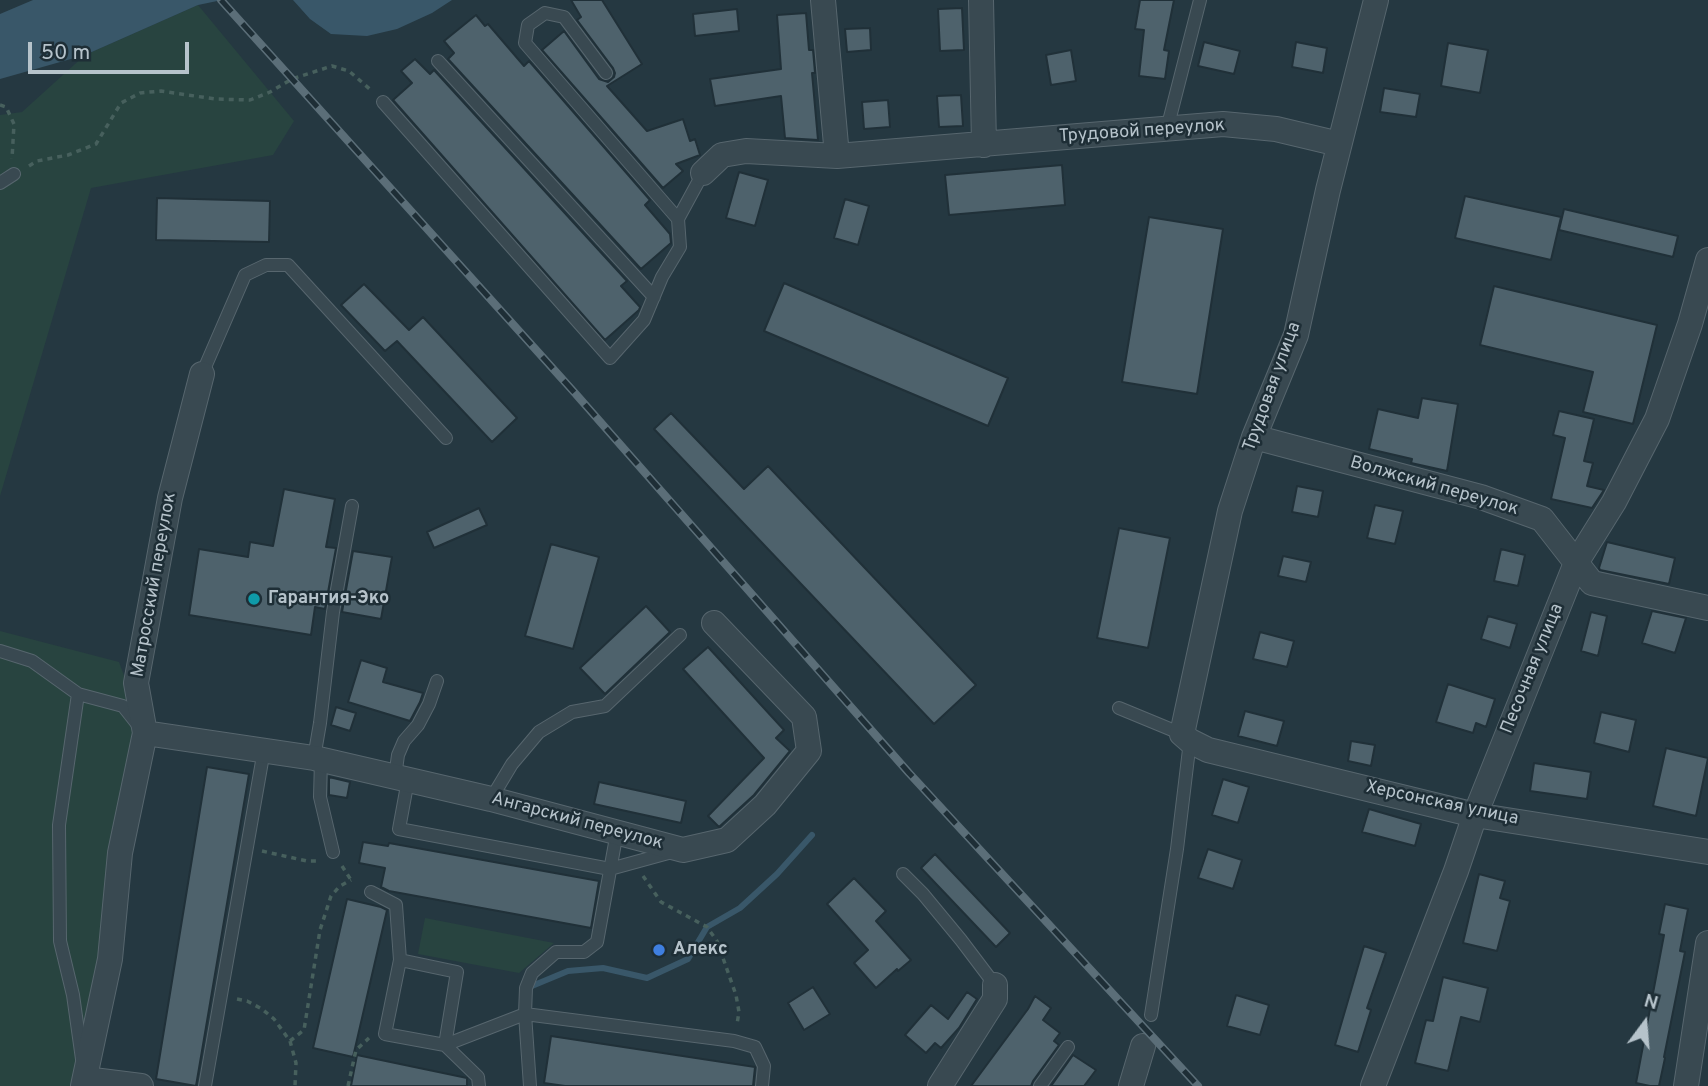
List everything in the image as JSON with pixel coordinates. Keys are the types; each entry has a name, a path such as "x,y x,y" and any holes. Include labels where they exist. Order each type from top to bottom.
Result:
{"street":[{"path":"822,0 836,156"},
{"path":"981,0 984,145"},
{"name":"Трудовая улица","path":"1186,738 1230,511 1254,437 1296,335 1339,144 1376,0"},
{"name":"Трудовой переулок","path":"703,173 722,155 746,151 836,156 1223,124 1276,129 1339,144"},
{"name":"Песочная улица","path":"1373,1086 1475,815 1576,563 1614,502 1657,419 1690,324 1708,260"},
{"name":"Матросский переулок","path":"84,1083 110,959 120,853 145,733 136,683 170,498 202,374"},
{"name":"Волжский переулок","path":"1254,437 1481,497 1542,519 1592,583 1708,608"},
{"name":"Ангарский переулок","path":"145,733 317,759 491,799 683,850 727,840 765,805 810,751 804,717 714,623"},
{"name":"Херсонская улица","path":"1186,738 1208,750 1475,815 1708,852"},
{"path":"1686,1086 1708,943"},
{"path":"940,1086 995,999 995,985"},
{"path":"1131,1086 1143,1046"},
{"path":"84,1083 141,1086"}],"lane":[{"path":"1167,129 1200,0"},
{"path":"606,73 564,17 545,13 528,25 525,43 678,219"},
{"path":"438,61 654,298"},
{"path":"383,103 610,358 644,320 662,277 680,247 678,219 703,173"},
{"path":"0,183 14,174"},
{"path":"202,374 245,275 266,265 288,265 446,438"},
{"path":"333,852 320,797 317,759 333,612 352,506"},
{"path":"491,799 512,764 539,732 572,712 605,706 680,635"},
{"path":"0,651 32,661 78,694 123,706 145,733"},
{"path":"437,681 418,725 404,741 398,755 402,778 399,829 610,869 683,850"},
{"path":"78,694 59,825 60,941 73,995 84,1083"},
{"path":"1119,708 1186,738 1177,849 1151,1015"},
{"path":"205,1086 264,750"},
{"path":"530,1086 526,988 532,973 556,952 584,952 597,942 617,832"},
{"path":"903,874 923,894 995,985"},
{"path":"371,892 396,905 400,960 386,1034 445,1045 525,1014 734,1041 755,1046 764,1066 762,1086"},
{"path":"400,960 457,972 445,1045"},
{"path":"445,1045 478,1077 479,1086"},
{"path":"1040,1086 1068,1047"}],"path":[{"path":"0,105 6,107 14,124 14,174 37,161 68,155 96,144 121,103 140,93 162,91 250,100 292,79 332,66 349,71 383,103"},
{"path":"247,848 307,861 321,861 333,852 351,880 331,896 320,930 304,1030 289,1041"},
{"path":"641,860 641,874 661,902 707,927 717,941 736,995 739,1012 734,1041"},
{"path":"221,996 247,1001 274,1019 289,1041 296,1063 295,1086"},
{"path":"348,1086 356,1050 372,1036 386,1034"}],"green space":[{"path":"198,5 294,121 273,155 91,188 0,496 0,115 22,112 85,55"},
{"path":"0,631 119,662 145,733 83,1086 0,1086"},
{"path":"425,918 554,943 519,973 418,954"}],"water":[{"path":"33,0 222,0 198,5 85,55 0,79 0,14"},
{"path":"293,0 452,0 432,13 397,29 367,36 331,34 310,19"}],"building":[{"path":"571,0 602,0 642,64 607,86 647,131 683,119 690,141 695,139 700,155 676,164 683,171 663,188 542,50 564,31 599,79 608,82 614,77 613,68 577,20 581,17"},
{"path":"1140,0 1174,0 1164,50 1169,51 1165,79 1139,76 1144,30 1135,29"},
{"path":"962,8 964,50 940,51 938,9"},
{"path":"737,9 739,31 695,36 693,14"},
{"path":"806,13 809,50 813,50 815,73 812,73 818,140 785,138 781,96 715,106 710,79 781,69 777,15"},
{"path":"476,15 485,26 488,24 524,66 529,61 650,200 645,205 670,234 671,243 641,269 448,59 454,53 444,41"},
{"path":"870,28 871,50 847,52 845,29"},
{"path":"1204,42 1240,51 1234,74 1198,66"},
{"path":"1296,42 1327,48 1323,73 1292,67"},
{"path":"1448,43 1488,50 1480,93 1441,86"},
{"path":"1071,50 1076,81 1051,85 1046,55"},
{"path":"415,59 430,74 434,70 627,281 621,286 640,307 639,310 605,340 393,100 412,83 401,71"},
{"path":"1384,88 1420,94 1416,117 1380,112"},
{"path":"961,95 963,126 939,127 937,96"},
{"path":"888,100 890,127 864,129 862,102"},
{"path":"1062,165 1065,205 949,215 945,175"},
{"path":"739,172 768,180 755,226 726,218"},
{"path":"1465,196 1561,217 1551,260 1455,238"},
{"path":"157,198 270,201 269,242 156,240"},
{"path":"845,199 869,206 858,245 834,238"},
{"path":"1564,209 1678,236 1673,257 1559,230"},
{"path":"1149,217 1223,229 1197,394 1122,382"},
{"path":"784,283 1008,378 988,426 764,331"},
{"path":"364,284 409,330 423,317 517,418 492,442 397,341 385,351 341,305"},
{"path":"1494,286 1657,325 1633,424 1583,412 1593,372 1480,345"},
{"path":"1422,398 1458,404 1447,471 1369,449 1378,409 1418,418"},
{"path":"1559,411 1594,419 1584,461 1593,463 1587,486 1604,490 1592,508 1551,499 1565,438 1553,435"},
{"path":"671,413 744,489 768,466 976,685 934,724 654,429"},
{"path":"1297,486 1323,491 1318,517 1292,512"},
{"name":"Гарантия-Эко","path":"284,489 335,499 326,547 336,548 325,609 315,607 311,635 189,615 199,549 248,557 250,542 273,546"},
{"path":"1375,505 1403,511 1395,544 1367,538"},
{"path":"479,508 487,525 434,548 427,532"},
{"path":"1119,528 1170,538 1148,648 1097,638"},
{"path":"1607,542 1675,558 1669,584 1600,570"},
{"path":"551,544 599,557 573,649 525,636"},
{"path":"1501,549 1525,555 1518,586 1494,581"},
{"path":"353,551 392,557 381,619 342,612"},
{"path":"1283,556 1311,562 1306,582 1278,576"},
{"path":"646,606 670,632 605,694 580,668"},
{"path":"1652,611 1686,618 1675,653 1642,643"},
{"path":"1591,612 1607,616 1598,656 1581,651"},
{"path":"1488,616 1517,624 1510,648 1481,639"},
{"path":"1260,632 1294,641 1287,667 1253,659"},
{"path":"708,647 784,730 776,738 790,751 754,795 719,827 708,816 764,758 683,669"},
{"path":"361,660 387,668 383,682 423,693 410,721 348,702"},
{"path":"1448,684 1495,699 1486,727 1476,723 1473,733 1436,722"},
{"path":"336,707 356,713 350,731 331,725"},
{"path":"1245,711 1284,721 1277,746 1238,736"},
{"path":"1601,712 1636,720 1629,752 1594,743"},
{"path":"1351,741 1375,745 1371,766 1348,761"},
{"path":"1666,748 1708,758 1696,816 1653,806"},
{"path":"1534,763 1591,772 1587,799 1530,791"},
{"path":"207,767 249,774 196,1086 156,1079"},
{"path":"329,777 350,782 347,798 329,795"},
{"path":"1223,779 1249,787 1238,823 1212,815"},
{"path":"599,782 686,801 681,823 594,804"},
{"path":"1369,809 1421,824 1415,846 1362,832"},
{"path":"363,842 388,846 389,843 599,881 591,928 389,891 381,887 385,868 359,863"},
{"path":"1208,849 1242,860 1233,889 1198,878"},
{"path":"935,854 1010,933 996,947 921,868"},
{"path":"1479,874 1505,881 1500,898 1510,901 1497,951 1463,943"},
{"path":"854,878 886,911 876,921 911,960 876,988 854,963 868,950 827,904"},
{"path":"347,899 387,910 353,1057 313,1048"},
{"path":"1665,904 1688,909 1680,951 1685,952 1659,1086 1650,1086 1636,1083 1664,935 1659,934"},
{"path":"1364,946 1386,953 1367,1008 1371,1010 1358,1052 1335,1045"},
{"path":"1443,977 1488,988 1480,1022 1461,1017 1448,1071 1415,1063 1426,1020 1433,1021"},
{"path":"813,987 830,1014 804,1030 788,1003"},
{"path":"967,992 977,999 959,1028 941,1048 935,1043 926,1053 905,1035 931,1005 948,1019"},
{"path":"1236,995 1269,1005 1260,1035 1227,1026"},
{"path":"1035,996 1051,1008 1043,1020 1060,1033 1054,1041 1059,1045 1031,1086 971,1086 1028,1009"},
{"path":"551,1036 755,1067 753,1086 565,1086 544,1083"},
{"path":"357,1055 467,1078 467,1086 351,1086"},
{"path":"1073,1055 1096,1070 1084,1086 1051,1086"}],"waterway":[{"path":"527,988 568,971 603,968 647,978 688,959 707,927 740,908 777,874 812,835"}],"railway":[{"path":"221,0 574,392 909,773 1198,1086"}],"place":[{"name":"Гарантия-Эко","path":"254,599"},
{"name":"Алекс","path":"659,950"}]}
